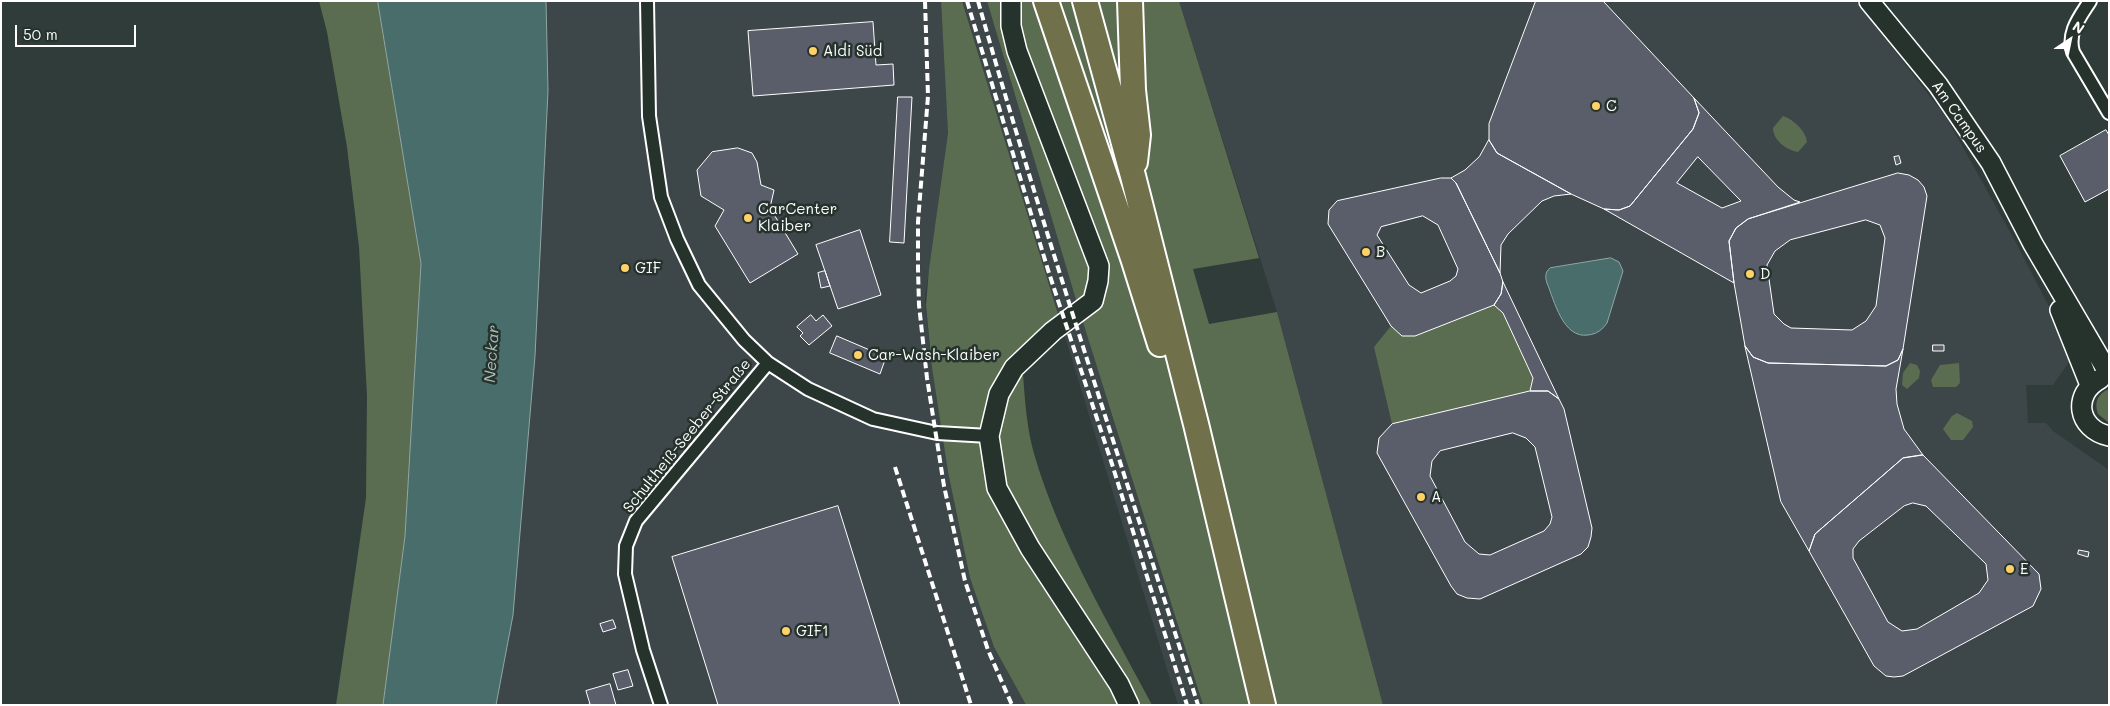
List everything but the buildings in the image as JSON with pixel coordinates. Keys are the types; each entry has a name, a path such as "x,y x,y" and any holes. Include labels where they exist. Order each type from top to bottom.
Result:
{"highway":[{"path":"1046,1 1134,261 1161,347 1196,424"},
{"path":"1085,1 1133,176 1196,424 1263,705"},
{"path":"1130,1 1133,90 1138,135 1133,176"}],"main road":[{"path":"1011,1 1011,26 1017,51 1098,266 1098,281 1094,301 1053,331 1014,368 999,394 989,436 996,488 1030,548 1119,684 1129,705"},
{"name":"Am Campus","path":"1869,1 1938,85 1991,163 2033,244 2109,371"},
{"name":"Am Campus","path":"2033,244 2080,356 2090,385"},
{"path":"2109,377 2100,379 2090,385 2082,403 2084,418 2094,430 2109,436"}],"street":[{"path":"647,1 649,116 661,198 677,239 699,285 744,340 768,363 808,389 873,419 937,433 989,436"},
{"path":"2090,1 2076,23 2070,41 2073,52 2109,113"},
{"name":"Schultheiß-Seeber-Straße","path":"661,705 643,650 625,574 626,546 636,521 768,363"}],"shaded area":[{"path":"546,1 941,1 948,133 925,299 932,368 948,472 970,578 994,647 1026,705 496,705 513,615 535,356 548,91"},
{"path":"962,1 987,1 1076,300 1203,705 1178,705"},
{"path":"1179,1 1856,1 1946,117 2014,239 2074,355 2053,385 2026,385 2028,423 2046,423 2053,431 2109,470 2109,705 1383,705 1277,312"}],"green space":[{"path":"319,1 378,1 421,264 405,536 383,705 336,705 366,498 367,396 359,247 347,147 327,32"},
{"path":"941,1 962,1 1062,327 1023,374 1028,427 1032,447 1058,521 1072,552 1152,705 1026,705 994,647 970,578 948,472 932,368 926,305 929,269 948,133"},
{"path":"987,1 1179,1 1259,258 1193,269 1209,324 1277,312 1383,705 1203,705 1076,300"},
{"path":"1783,116 1798,126 1806,138 1807,142 1798,152 1785,147 1775,137 1773,128"},
{"path":"1494,305 1503,313 1533,378 1530,391 1392,424 1374,347 1391,326 1402,336 1415,336"},
{"path":"1910,363 1917,365 1920,371 1919,378 1907,389 1902,385 1903,373"},
{"path":"1959,363 1960,383 1956,387 1933,387 1931,380 1940,365"},
{"path":"2109,389 2109,423 2098,414 2096,406 2099,396"},
{"path":"1957,413 1972,421 1973,427 1963,440 1951,440 1943,429 1952,416"}],"water":[{"name":"Neckar","path":"378,1 546,1 548,91 535,356 513,615 496,705 383,705 405,536 421,264"},
{"path":"1611,258 1619,262 1623,271 1607,323 1597,333 1579,335 1566,325 1556,308 1547,283 1546,273 1550,268"}],"railway":[{"path":"925,1 928,96 918,222 918,269 919,305 927,378 944,486 965,581 988,650 1012,705"},
{"path":"967,1 1048,270 1112,464 1187,705"},
{"path":"978,1 1030,178 1198,705"},
{"path":"895,467 971,705"}],"place":[{"name":"Aldi Süd","path":"813,51"},
{"name":"C","path":"1596,106"},
{"name":"CarCenter Klaiber","path":"748,218"},
{"name":"B","path":"1366,252"},
{"name":"GIF","path":"625,268"},
{"name":"D","path":"1750,274"},
{"name":"Car-Wash-Klaiber","path":"858,355"},
{"name":"A","path":"1421,497"},
{"name":"E","path":"2010,569"},
{"name":"GIF1","path":"786,631"}]}
